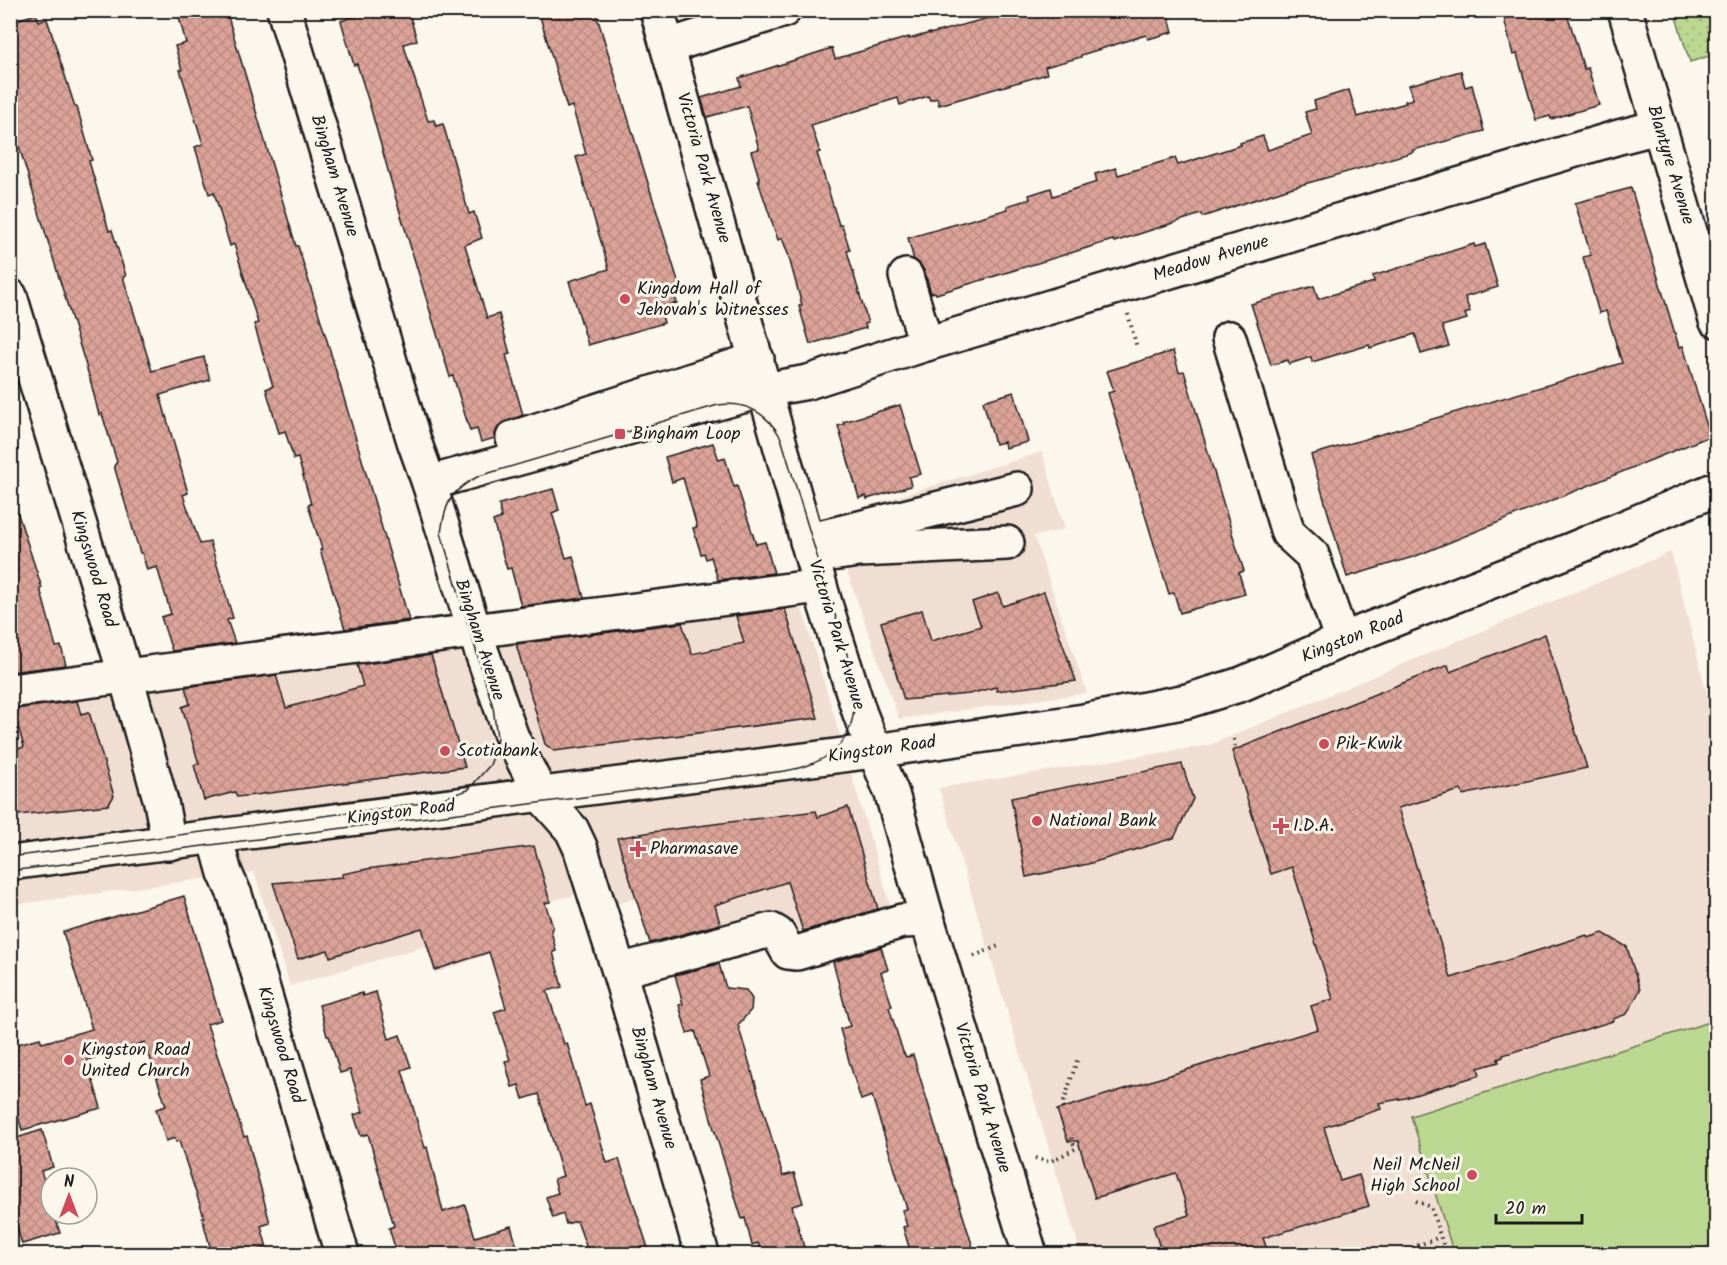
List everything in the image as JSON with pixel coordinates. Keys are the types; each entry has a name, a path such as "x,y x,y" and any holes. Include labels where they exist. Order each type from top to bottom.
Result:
{"street":[{"name":"Bingham Avenue","path":"284,10 474,630 512,738 541,795 572,830 580,847 620,971 702,1254"},
{"name":"Victoria Park Avenue","path":"657,10 844,666 892,794 1030,1254"},
{"path":"668,46 784,10"},
{"name":"Blantyre Avenue","path":"1624,10 1699,256 1716,320"},
{"name":"Meadow Avenue","path":"426,475 761,375 808,382 926,344 1658,127"},
{"path":"906,276 926,344"},
{"name":"Kingswood Road","path":"10,296 126,677 161,802 169,843"},
{"path":"1229,338 1288,533 1312,555 1342,640"},
{"path":"813,562 1017,489"},
{"name":"Kingston Road","path":"10,863 874,751 1084,721 1187,701 1242,684 1342,640 1573,549 1716,489"},
{"path":"10,691 474,630 813,562 859,550 1007,543"},
{"name":"Kingswood Road","path":"215,837 225,873 235,895 342,1254"},
{"path":"620,971 771,930 777,934 788,952 797,953 902,921 928,920"}],"path":[{"path":"1126,305 1137,348"},
{"path":"1234,739 1235,750"},
{"path":"974,956 1001,945"},
{"path":"1065,1108 1064,1102 1077,1060"},
{"path":"1035,1158 1049,1161 1075,1149 1072,1138"},
{"path":"1416,1201 1431,1207 1446,1254"},
{"path":"1395,1254 1440,1237"},
{"path":"1176,1254 1186,1252"}],"shaded area":[{"path":"1042,452 1065,529 1034,536 1087,693 899,719 828,518"},
{"path":"1671,552 1716,730 1716,1254 1081,1254 939,788 1210,745"},
{"path":"794,581 894,918 797,947 789,925 685,956 665,891 615,904 609,886 490,917 498,951 435,973 425,946 290,986 254,872 11,905 11,690"}],"green space":[{"path":"1674,11 1716,11 1716,54 1690,62"},
{"name":"Neil McNeil High School","path":"1716,1020 1716,1254 1454,1254 1411,1116"}],"building":[{"path":"177,10 226,10 296,246 298,246 329,347 409,620 345,629 320,550 322,549 308,505 311,504 298,458 294,459 285,431 279,433 266,389 273,386 254,324 258,323 234,244 230,246 214,192 209,194 195,147 203,144 175,46 186,43"},
{"path":"372,10 408,10 417,40 404,44 428,121 434,120 436,126 443,124 469,214 474,212 482,238 465,245 487,318 499,314 510,354 506,355 523,415 500,425 495,438 481,442 477,429 470,431 453,376 450,377 370,106 357,64 354,65 341,21"},
{"path":"538,10 595,10 682,294 675,296 677,303 660,307 664,323 588,345 569,281 609,269 576,157 586,154 572,106 567,108"},
{"path":"1017,10 1167,10 1173,32 1148,39 1146,35 1081,55 1081,57 1045,67 1047,74 939,105 937,98 930,100 928,96 900,105 898,98 811,125 839,225 842,225 850,250 847,251 868,323 865,324 866,328 810,344 788,254 782,238 778,240 758,181 760,181 751,151 759,149 747,106 707,117 701,98 741,86 739,78 832,48 835,59 909,37 909,39 930,34"},
{"path":"1502,10 1566,10 1584,69 1588,68 1599,105 1551,119 1550,116 1536,120 1517,54 1513,55"},
{"path":"36,14 39,21 47,19 75,107 77,107 92,160 89,161 109,231 112,230 126,276 123,277 152,371 204,357 210,380 160,395 188,493 183,495 200,544 210,542 233,618 227,620 235,643 172,651 161,617 171,614 157,567 147,570 142,553 140,553 114,466 117,462 102,414 99,415 10,117 10,22"},
{"path":"1461,71 1465,87 1472,85 1484,131 1413,150 1413,152 1290,188 1202,217 1201,214 936,294 931,293 924,270 914,260 908,238 1008,209 1007,206 1030,199 1029,195 1051,188 1053,196 1097,182 1095,174 1116,168 1118,175 1175,158 1178,165 1263,136 1268,150 1312,135 1305,112 1316,109 1314,101 1349,90 1357,117 1413,99 1409,85"},
{"path":"1631,188 1679,347 1683,346 1710,436 1416,556 1347,577 1311,455 1622,363 1606,311 1599,313 1583,257 1591,255 1575,203"},
{"path":"1474,244 1475,247 1485,244 1498,287 1465,297 1470,312 1465,314 1467,319 1442,326 1449,346 1421,354 1415,334 1312,362 1311,357 1289,364 1288,360 1271,365 1251,304 1314,286 1318,299 1374,282 1373,276"},
{"path":"1173,351 1179,372 1184,371 1244,571 1239,573 1245,594 1180,613 1174,593 1169,594 1108,393 1114,391 1107,371"},
{"path":"1014,392 1028,442 1005,448 1004,442 995,444 983,401"},
{"path":"900,405 921,474 909,477 911,486 867,499 866,496 859,498 838,426 844,424 843,422"},
{"path":"713,443 719,460 725,458 734,487 737,486 756,544 765,542 774,573 718,580 711,557 706,559 704,553 701,554 693,528 697,527 683,478 672,482 665,457"},
{"path":"553,489 559,510 552,513 566,558 573,556 584,598 521,606 511,568 507,569 493,521 501,518 499,504"},
{"path":"16,508 42,588 40,588 56,647 61,646 66,665 10,672 10,509"},
{"path":"1044,592 1076,681 997,691 996,687 969,694 904,700 881,622 922,610 931,641 981,626 972,602 998,593 1003,606"},
{"path":"785,609 818,718 554,751 545,744 516,644 682,623 692,654 744,643 736,616"},
{"path":"1545,634 1587,768 1463,795 1461,790 1398,808 1451,978 1587,935 1588,938 1603,933 1627,947 1640,990 1627,1014 1613,1021 1503,1055 1498,1059 1499,1062 1478,1068 1480,1075 1405,1098 1379,1103 1381,1109 1324,1127 1340,1181 1359,1175 1369,1206 1263,1238 1267,1249 1247,1254 1187,1254 1185,1248 1162,1254 1153,1226 1189,1215 1176,1173 1095,1198 1078,1141 1068,1141 1057,1110 1318,1029 1311,1006 1333,999 1292,867 1271,874 1232,751 1448,665 1450,672"},
{"path":"431,655 465,767 237,797 235,792 204,800 194,765 199,764 182,707 190,704 185,687 276,675 286,708 363,686 357,665"},
{"path":"77,701 81,714 89,712 114,796 108,805 10,816 10,751 24,747 13,709"},
{"path":"1182,764 1193,799 1174,838 1088,864 1026,877 1011,798"},
{"path":"848,807 878,909 803,931 787,882 715,905 720,924 650,943 617,838 816,811 818,817"},
{"path":"534,846 550,902 545,903 553,927 551,930 556,951 553,952 562,987 547,991 564,1044 567,1043 585,1106 590,1104 607,1163 619,1159 650,1254 589,1254 577,1221 566,1224 563,1214 553,1218 546,1197 558,1193 554,1179 563,1176 539,1094 523,1099 519,1085 512,1087 505,1061 510,1060 494,1012 506,1008 489,952 435,970 422,928 330,957 328,950 298,959 273,883 343,877 342,874 367,869"},
{"path":"184,896 221,1020 207,1024 244,1137 247,1136 270,1223 261,1226 267,1248 242,1254 212,1254 202,1217 204,1217 179,1141 176,1142 175,1138 166,1141 156,1109 166,1106 145,1042 87,1060 101,1108 22,1130 10,1088 10,1046 40,1038 42,1043 92,1029 63,932"},
{"path":"881,947 888,970 881,972 892,1006 889,1007 903,1052 906,1057 913,1055 975,1254 911,1254 903,1227 907,1226 902,1210 907,1209 872,1096 861,1100 851,1068 840,1029 850,1026 833,962"},
{"path":"719,964 726,988 746,990 752,999 751,1010 738,1025 783,1176 794,1173 803,1203 792,1206 806,1254 762,1254 758,1243 752,1245 714,1129 700,1079 709,1076 695,1031 687,1033 679,1005 683,1004 675,975"},
{"path":"376,992 389,1039 400,1035 411,1067 402,1070 425,1148 427,1147 443,1212 465,1205 475,1237 511,1226 519,1254 397,1254 389,1228 394,1226 368,1134 361,1136 354,1115 363,1112 350,1070 340,1073 319,1005 362,993 363,996"},
{"path":"42,1130 53,1166 39,1166 39,1226 58,1226 60,1233 22,1244 10,1205 10,1140"}],"tram line":[{"path":"10,857 415,804 468,790 490,765 497,737 493,707 441,533 447,505 456,492 479,476 718,405 738,405 755,411 769,422 781,438 850,664 854,685 852,721 846,736 837,748 824,758 807,766 785,771 10,871"}],"place":[{"name":"Kingdom Hall of Jehovah's Witnesses","path":"625,299"},
{"name":"Bingham Loop","path":"620,434"},
{"name":"Pik-Kwik","path":"1324,744"},
{"name":"Scotiabank","path":"445,751"},
{"name":"National Bank","path":"1037,821"},
{"name":"I.D.A.","path":"1281,826"},
{"name":"Pharmasave","path":"638,849"},
{"name":"Kingston Road United Church","path":"69,1060"},
{"name":"Neil McNeil High School","path":"1472,1175"}]}
